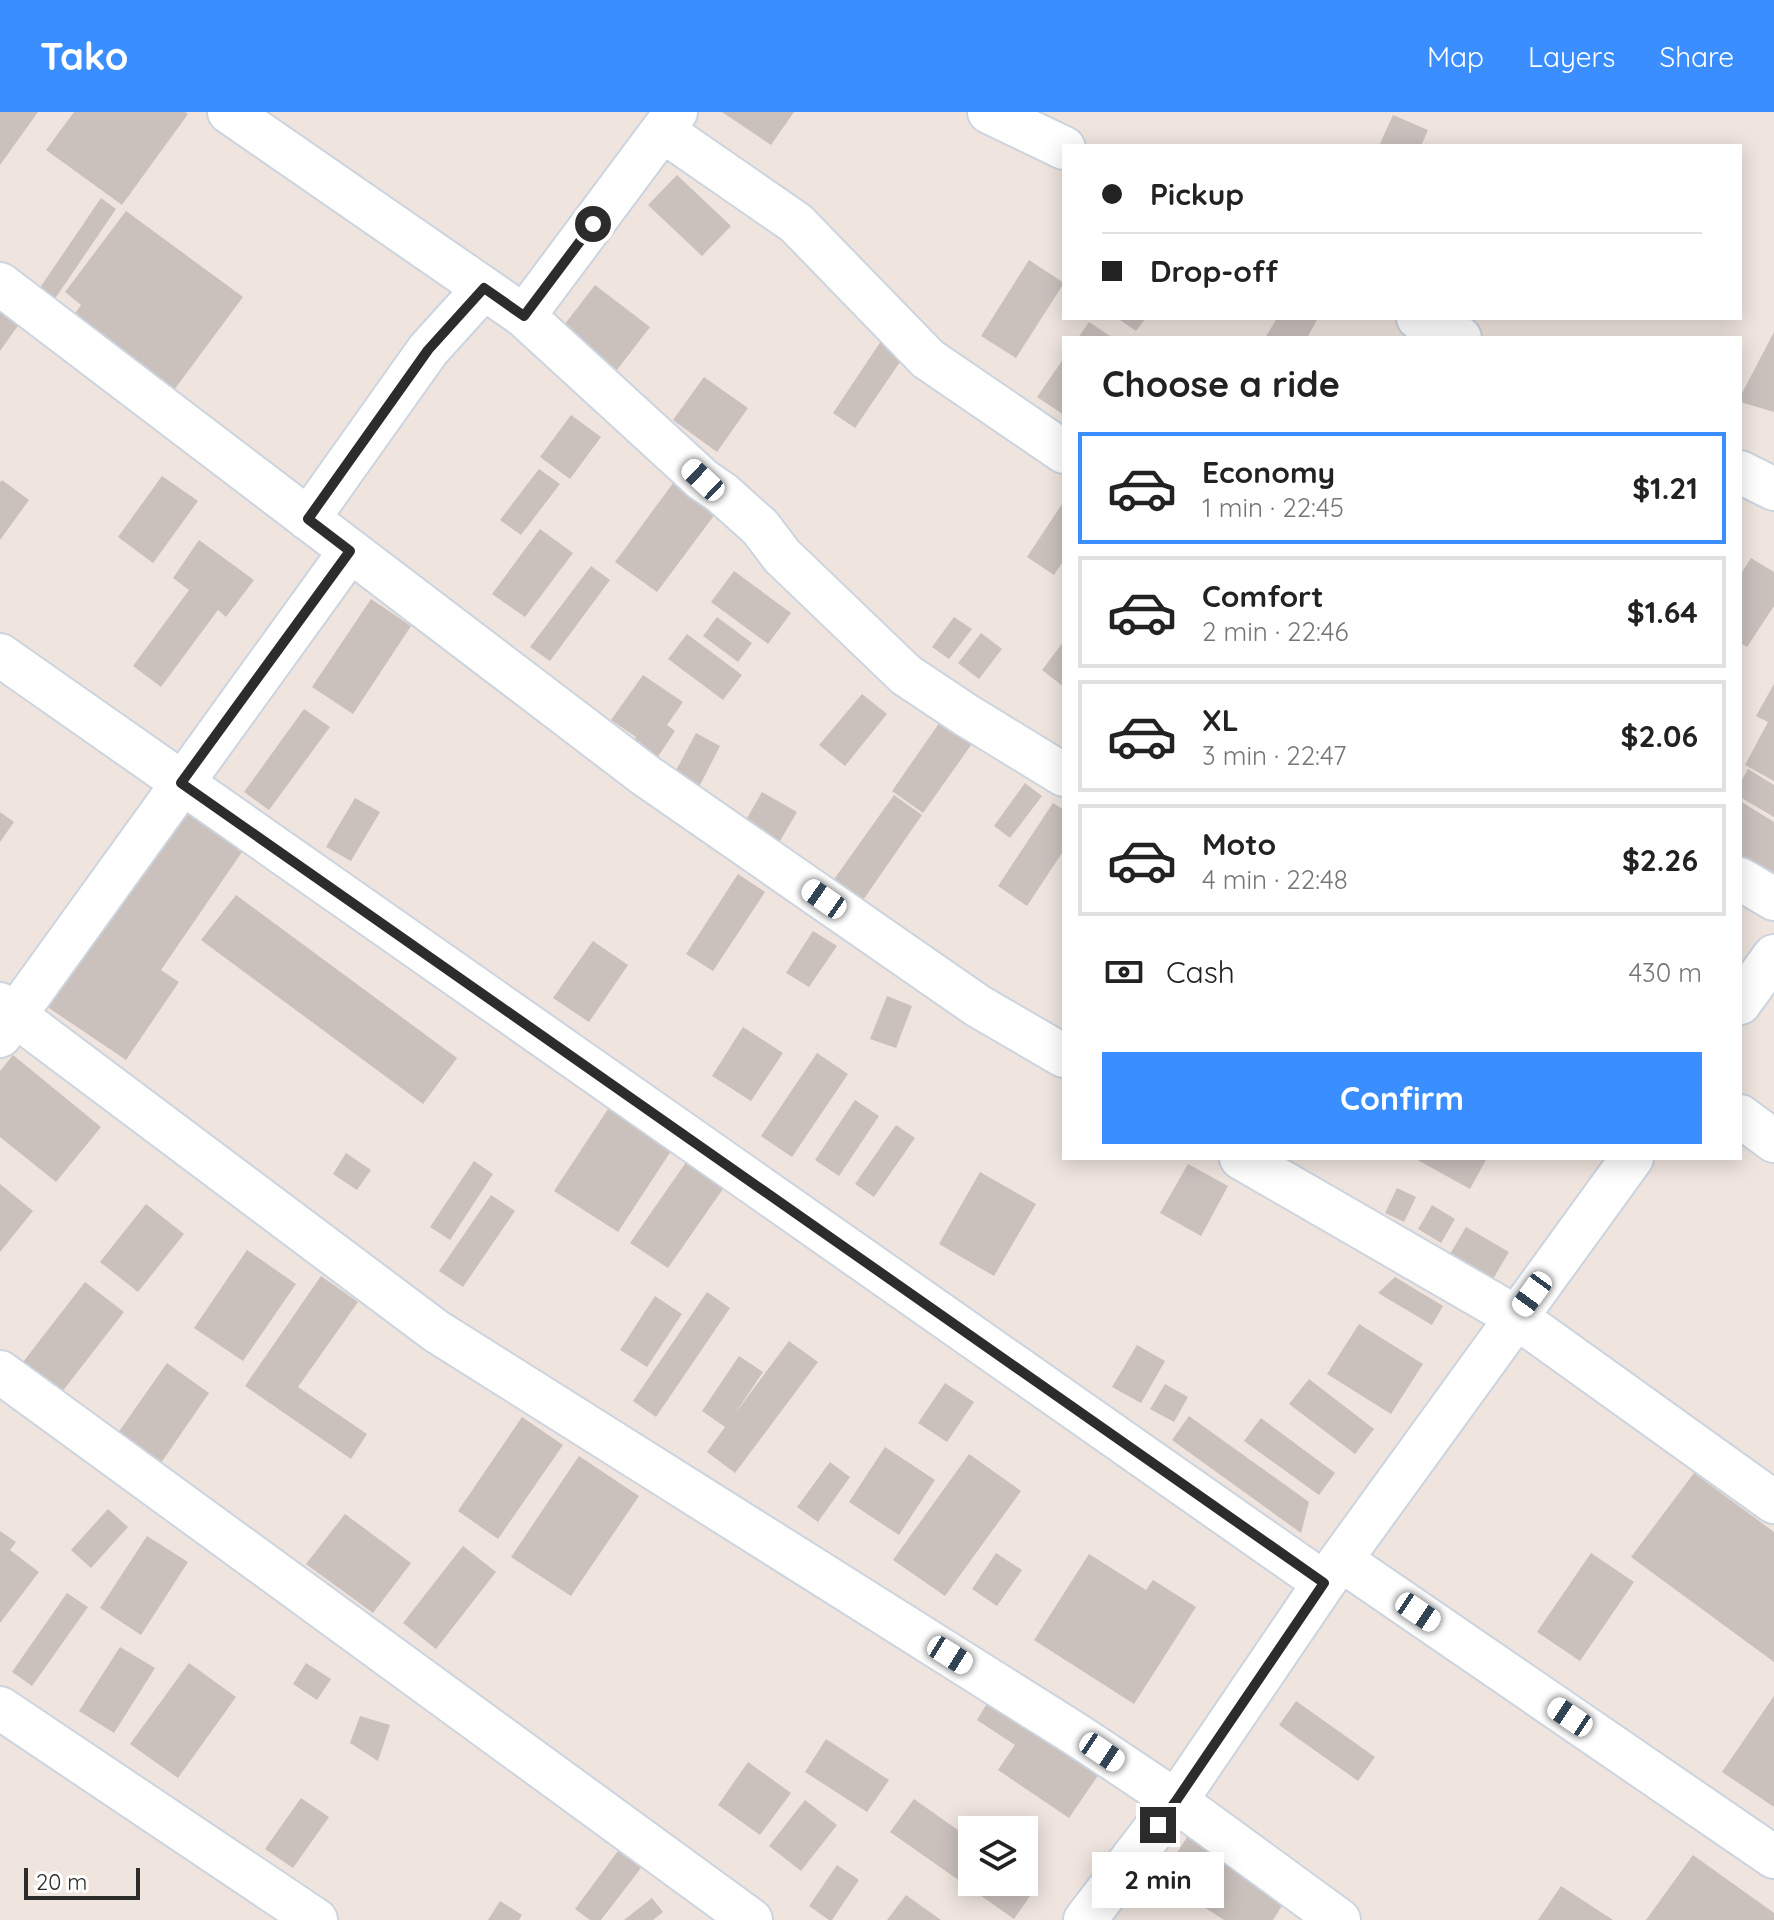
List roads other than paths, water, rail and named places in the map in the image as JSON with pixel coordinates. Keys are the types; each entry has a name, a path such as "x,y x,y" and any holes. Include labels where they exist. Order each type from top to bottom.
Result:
{"street":[{"path":"229,112 524,316 703,480 760,527 782,556 906,675 1062,774"},
{"path":"989,112 1062,147"},
{"path":"524,316 669,122 796,223 928,359 1062,451"},
{"path":"0,284 645,775 978,1006 1062,1055"},
{"path":"308,519 428,350 484,288"},
{"path":"1422,320 1456,336"},
{"path":"1742,473 1774,489"},
{"path":"350,551 5,1018 436,1331 1077,1735 1176,1801 1339,1920"},
{"path":"0,655 181,783 1333,1572 1774,1857"},
{"path":"1742,880 1774,899"},
{"path":"1742,1000 1774,956"},
{"path":"1742,1117 1774,1141"},
{"path":"1244,1160 1516,1317 1774,1502"},
{"path":"1085,1920 1176,1801 1333,1572 1631,1160"},
{"path":"0,1372 751,1920"},
{"path":"0,1708 316,1920"}]}
